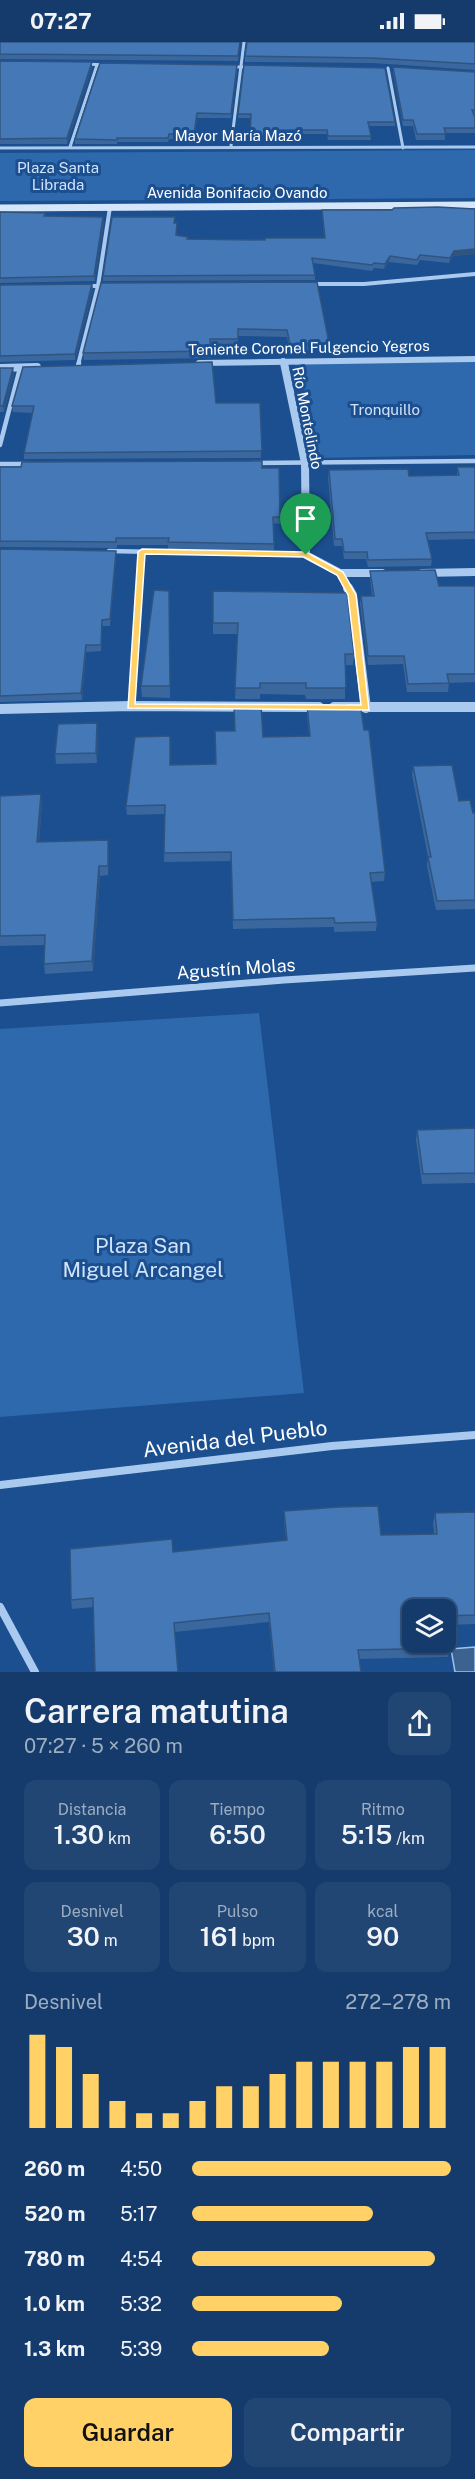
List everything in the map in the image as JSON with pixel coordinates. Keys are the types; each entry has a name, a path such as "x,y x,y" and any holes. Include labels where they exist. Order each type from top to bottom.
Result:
{"main road":[{"name":"Avenida Bonifacio Ovando","path":"0,208 475,205"}],"street":[{"path":"231,146 244,42"},
{"path":"75,64 108,65"},
{"path":"70,147 97,65"},
{"path":"228,67 262,67"},
{"path":"380,68 388,68 403,148"},
{"name":"Mayor María Mazó","path":"0,148 475,147"},
{"path":"78,366 98,286 110,207"},
{"path":"299,285 364,284 475,274"},
{"path":"76,286 112,286"},
{"name":"Teniente Coronel Fulgencio Yegros","path":"192,363 475,359"},
{"name":"Río Montelindo","path":"283,361 305,463 306,555"},
{"path":"67,366 90,366"},
{"path":"0,368 43,367"},
{"path":"0,445 20,368"},
{"path":"247,463 475,461"},
{"path":"0,464 31,464"},
{"path":"106,551 306,555 340,573 396,573"},
{"path":"131,706 142,552"},
{"path":"408,573 475,572"},
{"path":"340,573 352,595 366,708"},
{"path":"0,709 131,706 475,707"},
{"name":"Agustín Molas","path":"0,1003 284,980 475,968"},
{"name":"Avenida del Pueblo","path":"0,1485 332,1446 475,1435"},
{"path":"0,1606 35,1672"}],"green space":[{"name":"Plaza Santa Librada","path":"475,150 475,198 0,201 0,153"},
{"name":"Tronquillo","path":"475,362 475,455 314,458 295,364"},
{"name":"Plaza San Miguel Arcangel","path":"259,1013 304,1393 0,1417 0,1029"}],"shaded area":[{"path":"475,1647 475,1672 455,1672 452,1653 456,1653 456,1649"}],"building":[{"path":"0,42 240,42 238,56 0,54"},
{"path":"247,42 475,42 475,64 372,58 245,56"},
{"path":"0,61 92,62 67,138 0,139"},
{"path":"100,63 237,65 231,114 197,113 194,134 169,134 168,138 75,139"},
{"path":"244,65 385,68 395,122 368,122 371,136 328,136 327,130 275,130 275,137 250,137 251,114 238,114"},
{"path":"393,67 475,72 475,110 472,110 475,117 475,128 444,128 446,134 417,134 413,120 403,120"},
{"path":"394,208 475,209 475,249 454,251 450,258 420,255 417,260 390,256 385,264 374,263 372,265 312,258 315,275 103,276 112,217 175,217 176,235 188,237 187,239 265,240 265,238 325,238 322,210 392,210"},
{"path":"0,212 45,213 44,216 103,217 94,276 0,278"},
{"path":"317,282 329,343 290,344 287,330 238,329 238,339 210,339 211,351 83,353 101,283"},
{"path":"92,284 75,354 0,356 0,285"},
{"path":"212,362 216,403 260,403 262,451 24,453 34,406 12,406 23,367"},
{"path":"0,368 13,368 3,406 0,406"},
{"path":"262,461 262,468 279,468 280,517 273,517 274,544 168,542 169,538 116,538 116,542 0,541 0,467 21,467 22,462"},
{"path":"457,467 475,467 475,532 426,533 432,559 368,560 367,552 344,552 342,539 335,539 329,470 408,469 409,476 459,475"},
{"path":"0,549 116,551 110,619 102,620 101,645 86,645 81,693 0,696"},
{"path":"435,570 439,586 475,586 475,674 447,674 449,683 408,684 404,656 368,656 361,596 374,596 370,571"},
{"path":"154,590 169,591 170,686 141,686"},
{"path":"213,591 347,593 354,654 345,654 346,688 306,688 306,683 260,683 260,688 235,688 238,623 213,623"},
{"path":"234,705 261,705 263,737 310,736 307,705 346,705 346,710 361,709 364,730 369,730 385,872 370,873 377,922 335,923 334,918 233,920 231,852 164,853 165,805 126,806 135,737 170,736 170,765 216,764 215,731 235,731"},
{"path":"97,723 96,753 55,754 58,724"},
{"path":"452,765 459,801 470,800 473,813 475,813 475,900 437,901 428,857 431,857 413,766"},
{"path":"41,794 37,842 108,840 108,866 99,866 92,961 44,964 45,935 0,936 0,796"},
{"path":"475,1128 475,1173 423,1174 417,1130"},
{"path":"378,1506 381,1535 437,1534 435,1513 475,1512 475,1615 456,1616 456,1599 402,1599 402,1649 358,1650 361,1672 275,1672 269,1613 174,1623 178,1672 95,1672 93,1598 71,1600 70,1549 172,1539 173,1552 287,1540 284,1511"}],"route":[{"path":"142,552 306,555 340,573 352,595 366,708 131,706 142,552"}]}
